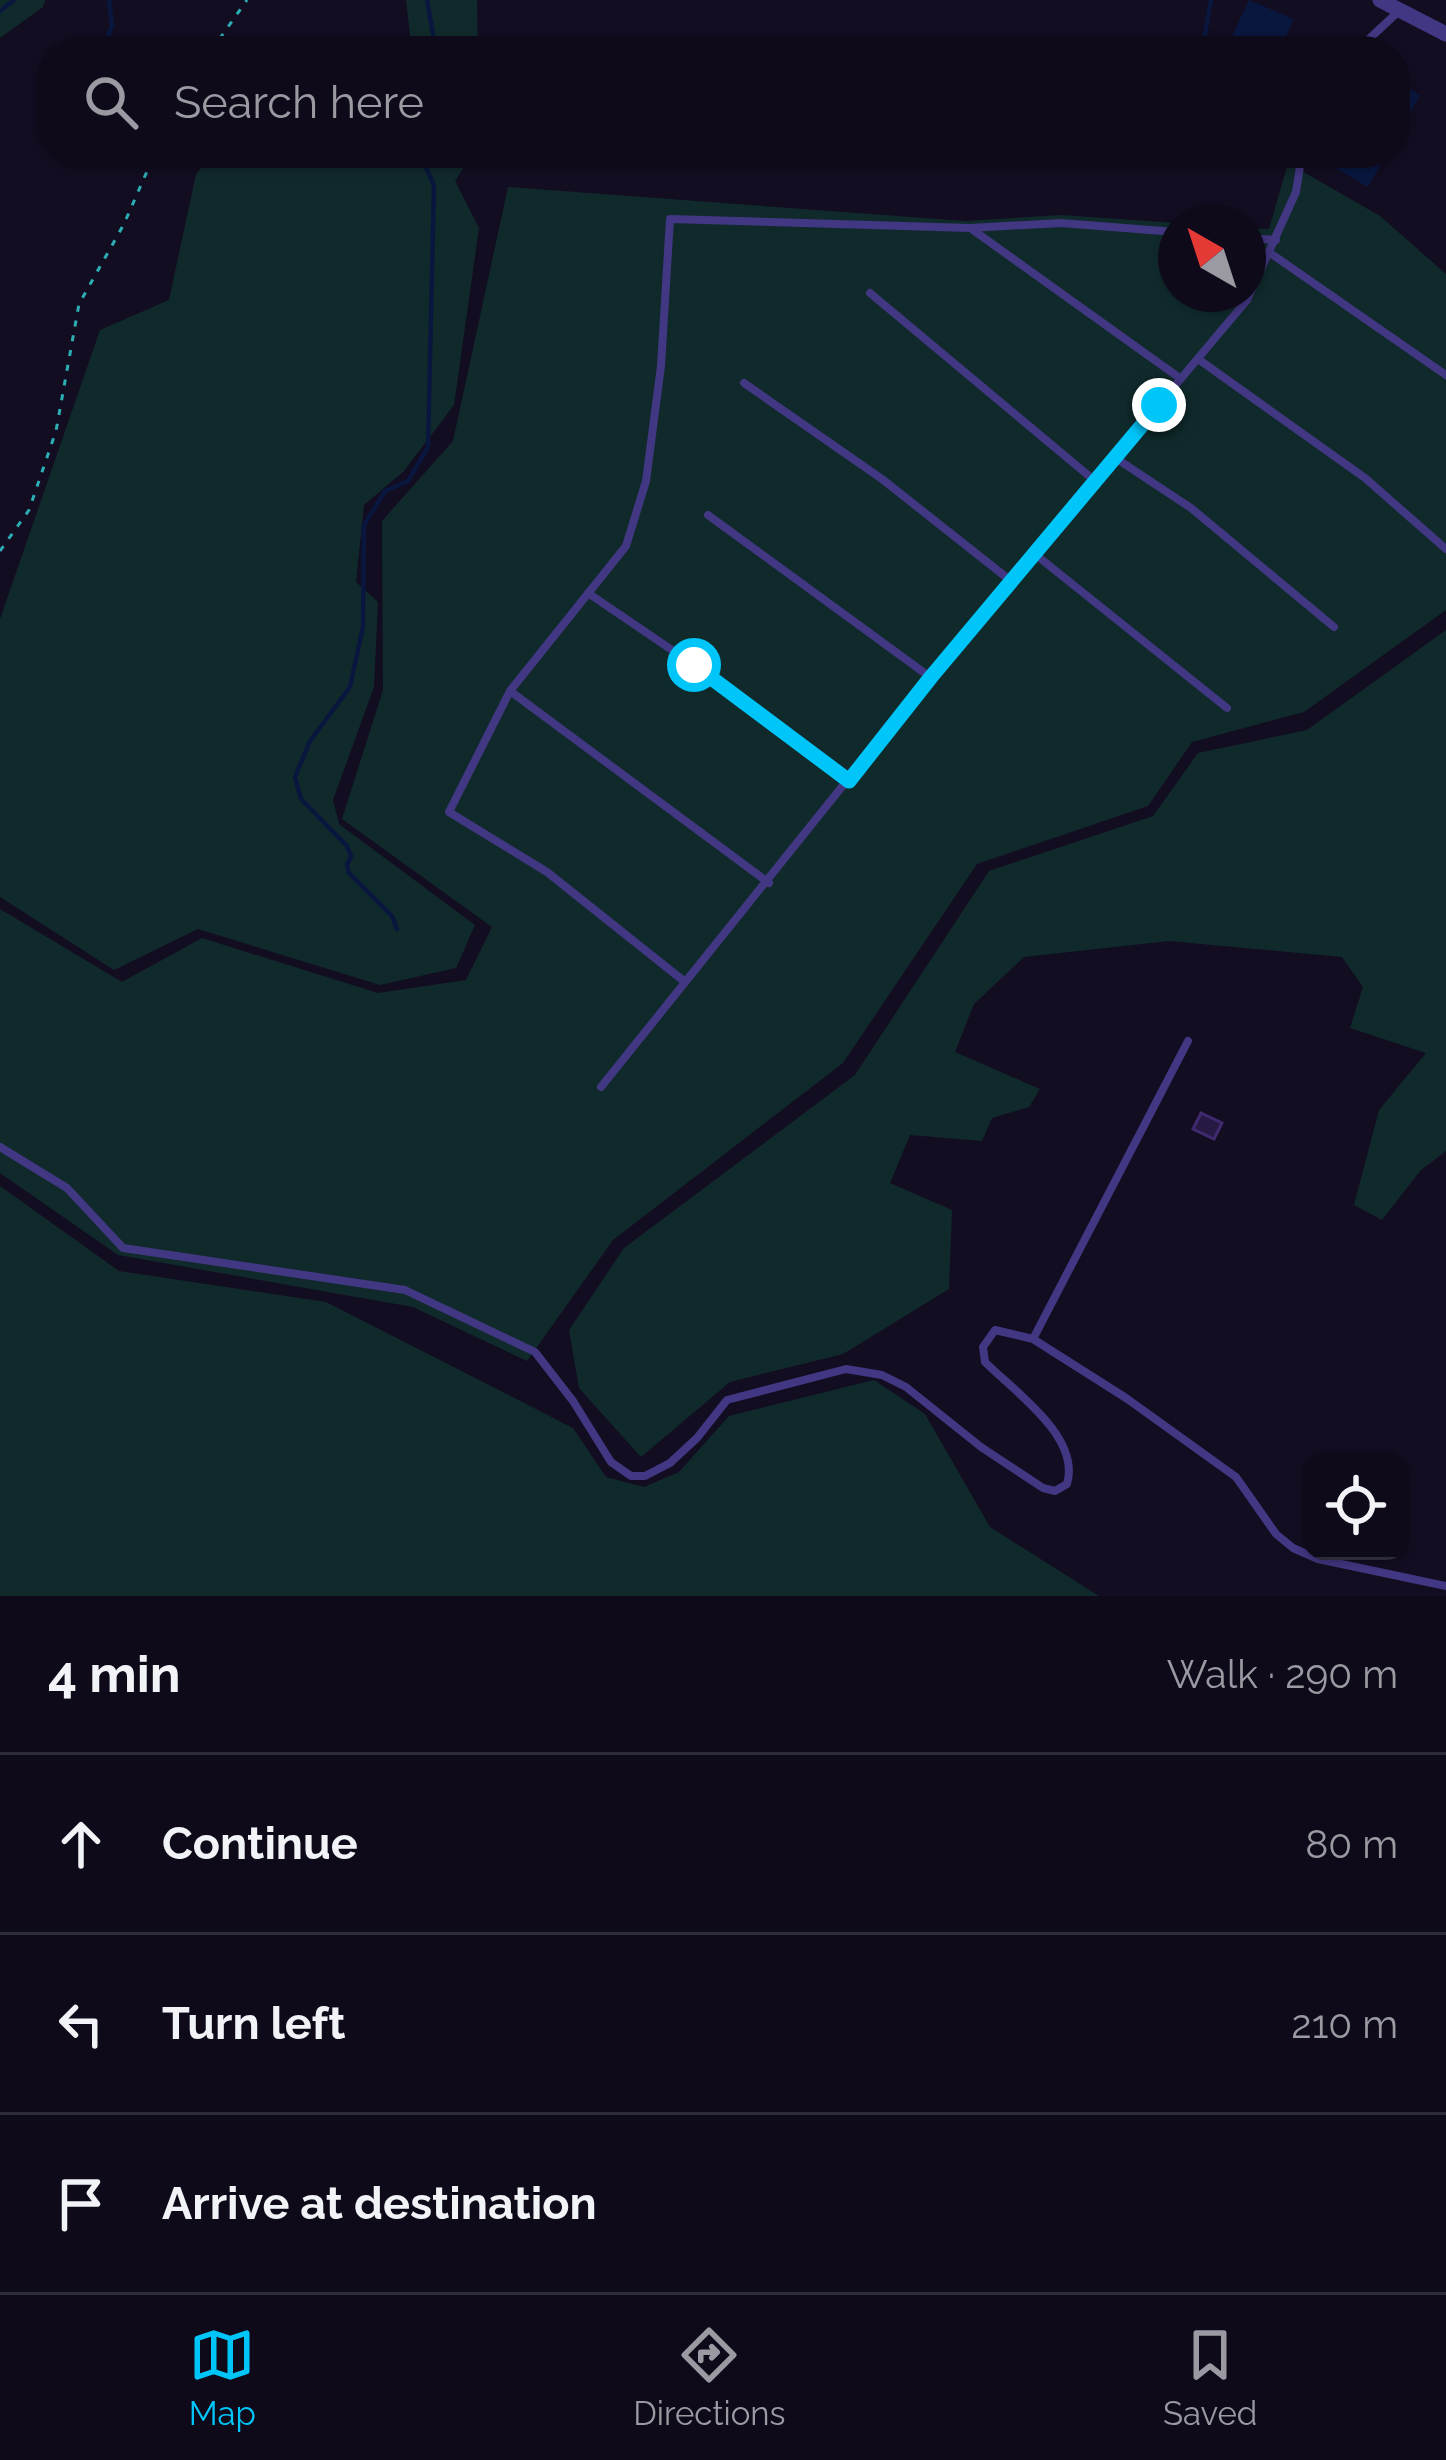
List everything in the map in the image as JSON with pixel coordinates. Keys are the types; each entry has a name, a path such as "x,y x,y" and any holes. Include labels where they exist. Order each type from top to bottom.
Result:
{"street":[{"path":"1380,0 1446,34"}],"lane":[{"path":"1372,36 1399,11"},
{"path":"601,1087 931,677 1247,300 1296,192 1300,168"},
{"path":"686,982 547,872 448,812 510,691 626,546 646,482 661,367 670,218 970,228 1061,223 1158,231"},
{"path":"970,228 1181,379"},
{"path":"1266,239 1276,240"},
{"path":"1269,253 1446,375"},
{"path":"870,293 1095,481"},
{"path":"1198,359 1365,478 1446,549"},
{"path":"744,383 882,479 1011,581"},
{"path":"1114,457 1190,508 1334,627"},
{"path":"708,515 931,677"},
{"path":"1035,555 1227,708"},
{"path":"588,593 849,781"},
{"path":"510,691 769,883"},
{"path":"1033,1339 1188,1042"},
{"path":"0,1147 67,1188 123,1248 405,1290 535,1352 573,1401 610,1462 631,1476 646,1476 670,1463 727,1400 846,1369 882,1375 906,1387 981,1448 1043,1488 1063,1489 1071,1472 1055,1432 985,1362 983,1347 995,1330 1033,1339 1236,1477 1276,1534 1293,1548 1318,1559 1446,1586"}],"path":[{"path":"222,36 247,0"},
{"path":"0,551 29,510 56,431 79,304 124,224 148,168"}],"green space":[{"path":"0,0 45,0 43,7 0,38"},
{"path":"406,0 477,0 478,36 410,36"},
{"path":"201,168 463,168 455,181 479,228 454,405 404,471 364,505 356,582 378,602 374,687 333,800 339,824 475,925 456,968 380,985 198,929 114,970 0,897 0,619 100,330 169,300"},
{"path":"1287,168 1297,168 1380,216 1446,274 1446,610 1304,712 1192,742 1148,806 977,864 843,1063 613,1240 527,1361 413,1307 118,1255 0,1173 0,909 122,982 202,938 378,993 466,980 492,927 342,819 383,690 382,521 453,441 508,187 965,221 1062,215 1158,222 1158,312 1266,312 1266,229"},
{"path":"1446,630 1446,1151 1420,1171 1382,1220 1354,1205 1379,1110 1426,1053 1350,1028 1363,987 1342,957 1169,941 1024,957 974,1004 955,1052 1040,1089 1029,1107 992,1118 982,1141 910,1135 890,1183 952,1210 949,1289 843,1354 730,1382 641,1457 579,1388 569,1330 624,1248 855,1075 989,871 1153,816 1198,753 1307,730"},
{"path":"0,1186 119,1271 326,1302 573,1428 606,1477 644,1487 679,1472 729,1416 874,1380 925,1414 990,1527 1099,1596 0,1596"}],"water":[{"path":"1249,0 1294,19 1286,36 1232,36"},
{"path":"1410,89 1420,95 1410,113"},
{"path":"1335,168 1379,168 1368,187"}],"building":[{"path":"1201,1113 1222,1123 1214,1139 1193,1129"}],"waterway":[{"path":"0,11 14,0"},
{"path":"108,36 112,26 109,0"},
{"path":"427,0 433,36"},
{"path":"1205,36 1211,0"},
{"path":"397,929 392,916 349,873 347,846 301,799 295,777 310,741 350,687 363,627 364,525 385,491 408,481 428,447 434,186 426,168"}],"route":[{"path":"694,665 849,781 1159,405"}]}
